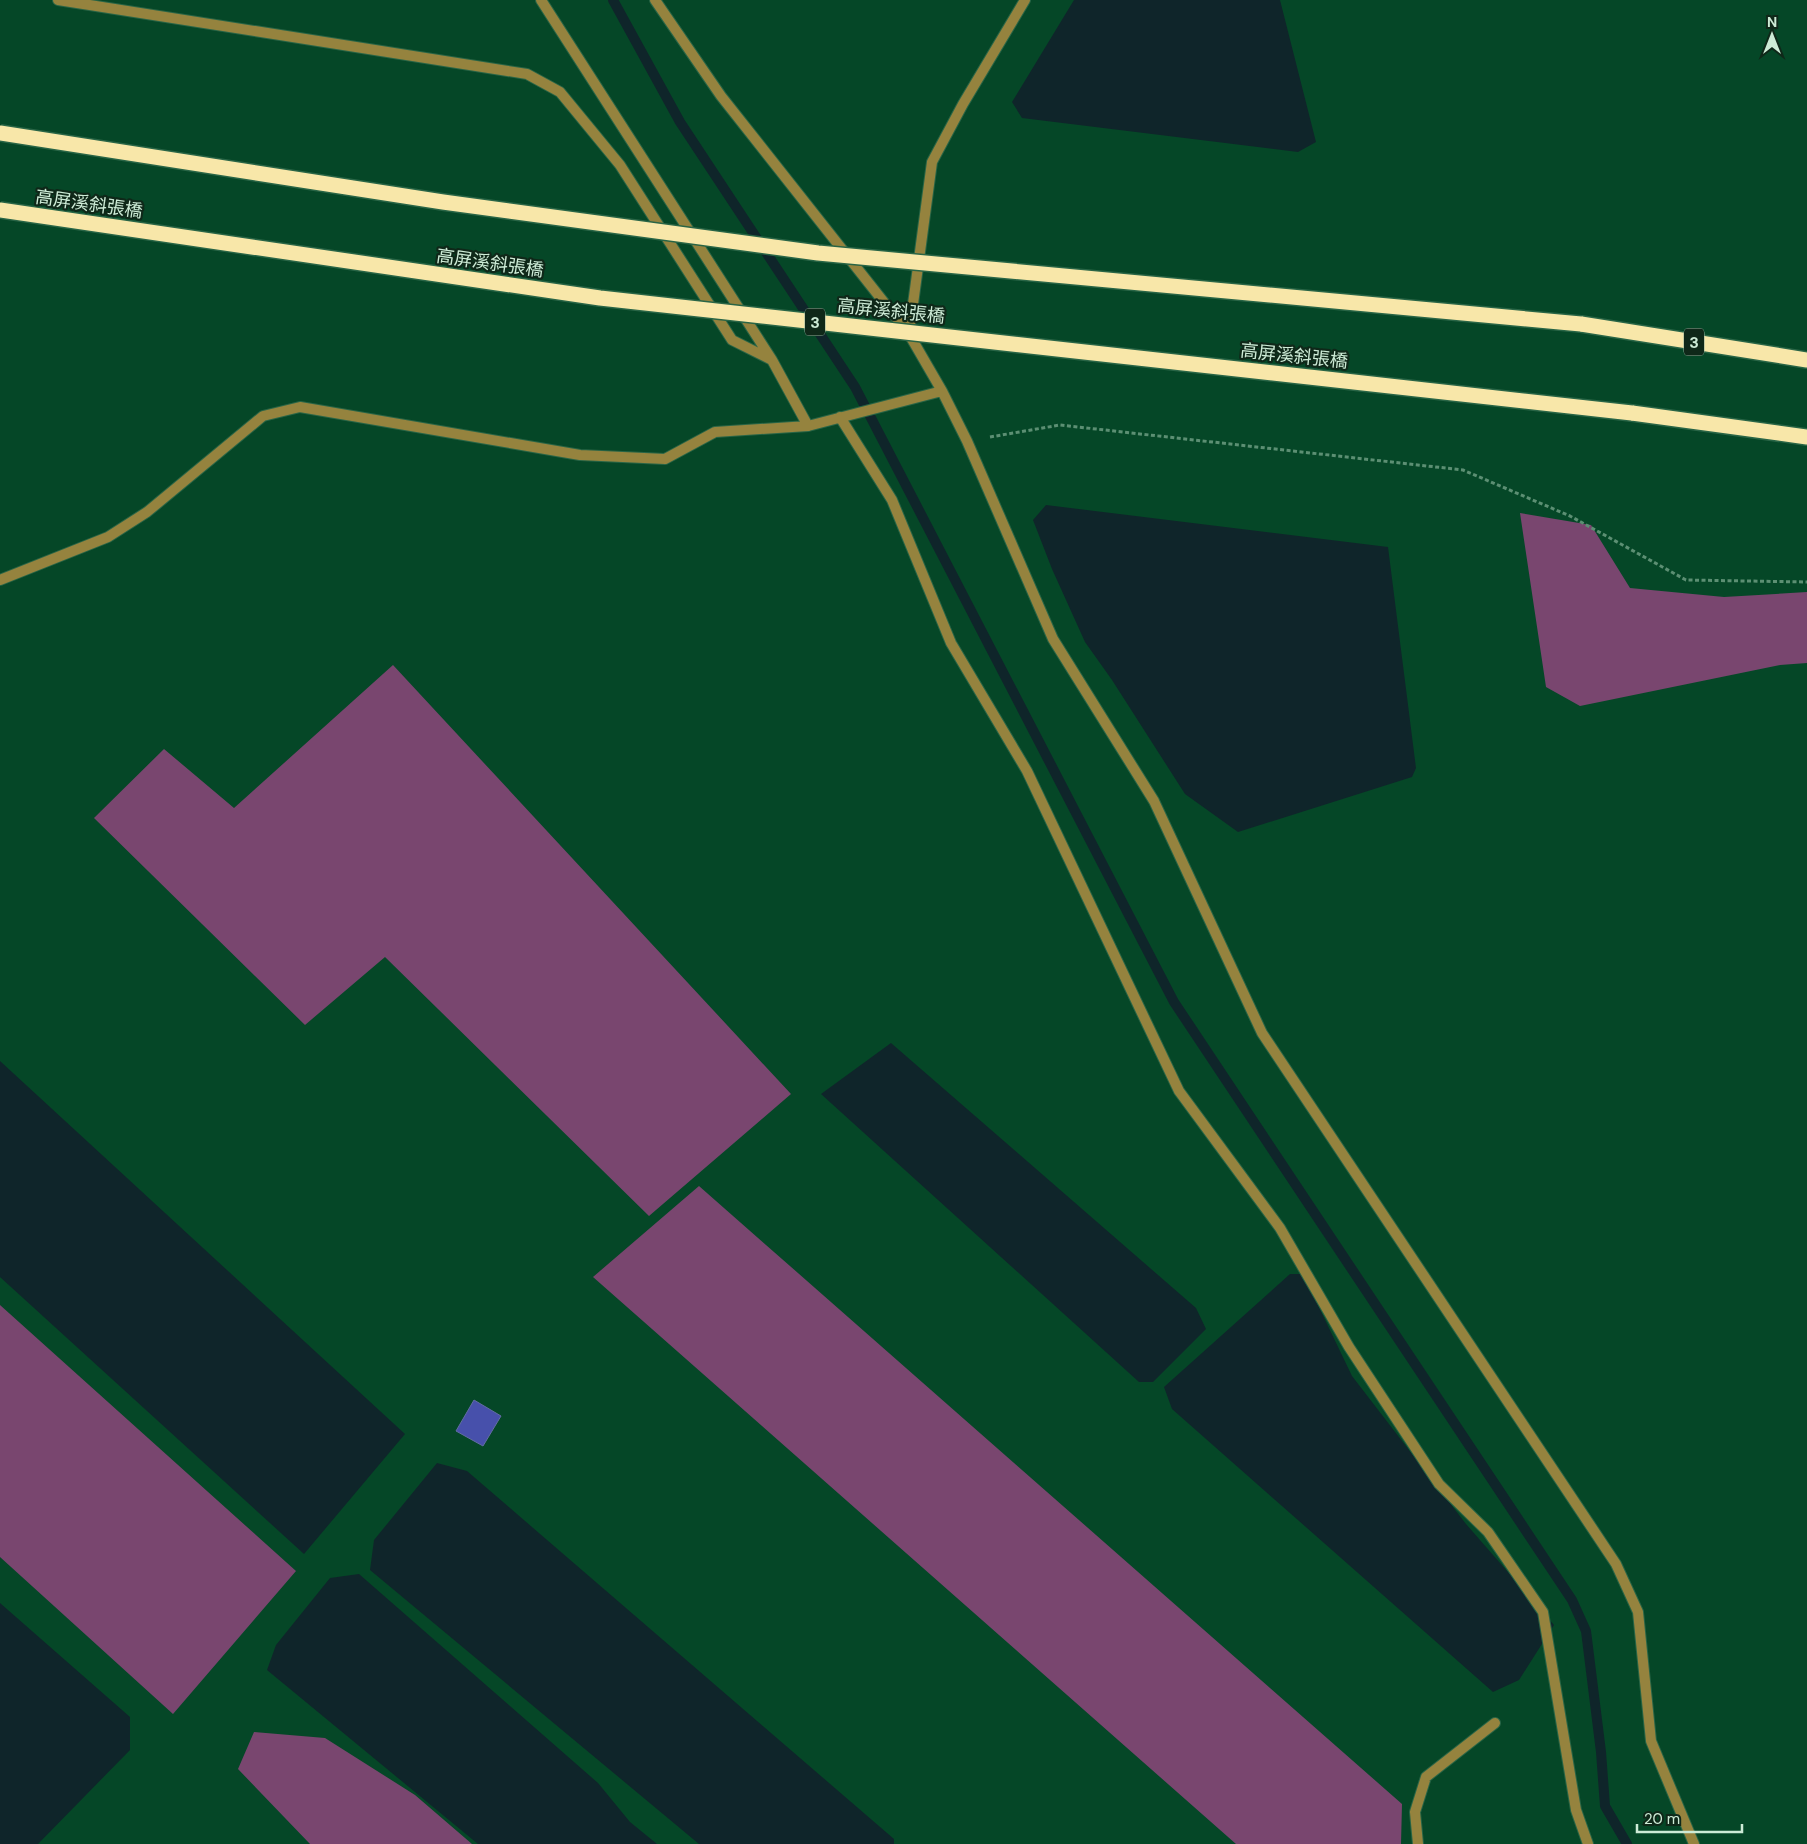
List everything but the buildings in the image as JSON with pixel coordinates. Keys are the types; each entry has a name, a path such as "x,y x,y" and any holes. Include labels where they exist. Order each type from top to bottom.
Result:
{"highway":[{"name":"3","path":"0,133 444,202 818,253 1582,324 1807,360"},
{"name":"高屏溪斜張橋","path":"0,210 600,298 1632,413 1807,436"}],"lane":[{"path":"58,0 527,74 560,92 620,164 732,340 772,360"},
{"path":"541,0 772,360 808,426"},
{"path":"655,0 721,96 909,334 942,391 967,441 1053,640 1154,801 1262,1033 1616,1564 1638,1612 1651,1741 1694,1844"},
{"path":"909,334 932,162 963,104 1025,0"},
{"path":"0,580 108,537 148,512 263,416 300,407 580,455 665,459 715,432 808,426 844,415 942,391"},
{"path":"844,415 892,500 950,643 1027,771 1179,1090 1280,1228 1349,1347 1439,1484 1488,1532 1542,1612 1576,1810 1588,1844"},
{"path":"1418,1844 1415,1812 1426,1777 1496,1723"}],"path":[{"path":"967,441 1060,425 1463,470 1570,516 1686,580 1807,582"}],"shaded area":[{"path":"1520,513 1591,525 1630,588 1724,597 1807,592 1807,663 1780,665 1580,706 1546,687"},
{"path":"393,665 791,1094 649,1216 385,957 305,1025 94,818 164,749 234,808"},
{"path":"699,1186 1402,1804 1401,1844 1236,1844 593,1277"},
{"path":"0,1305 296,1571 173,1714 0,1557"},
{"path":"254,1732 325,1738 415,1795 472,1844 310,1844 238,1769"}],"water":[{"path":"1074,0 1280,0 1316,142 1298,152 1022,118 1012,102"},
{"path":"1046,505 1388,547 1416,768 1412,777 1238,832 1185,794 1112,680 1085,642 1052,569 1033,520"},
{"path":"891,1043 1196,1308 1206,1329 1153,1382 1139,1382 821,1094"},
{"path":"0,1061 405,1434 304,1554 0,1277"},
{"path":"1290,1274 1303,1274 1352,1376 1466,1524 1554,1625 1519,1680 1493,1692 1172,1409 1164,1387"},
{"path":"437,1463 467,1471 894,1839 894,1844 699,1844 370,1570 374,1540"},
{"path":"359,1574 598,1783 630,1822 657,1844 478,1844 267,1670 276,1645 330,1578"},
{"path":"0,1603 130,1717 130,1750 38,1844 0,1844"}],"waterway":[{"path":"613,0 680,122 855,387 1174,1002 1572,1600 1586,1631 1601,1752 1605,1806 1627,1844"}]}
